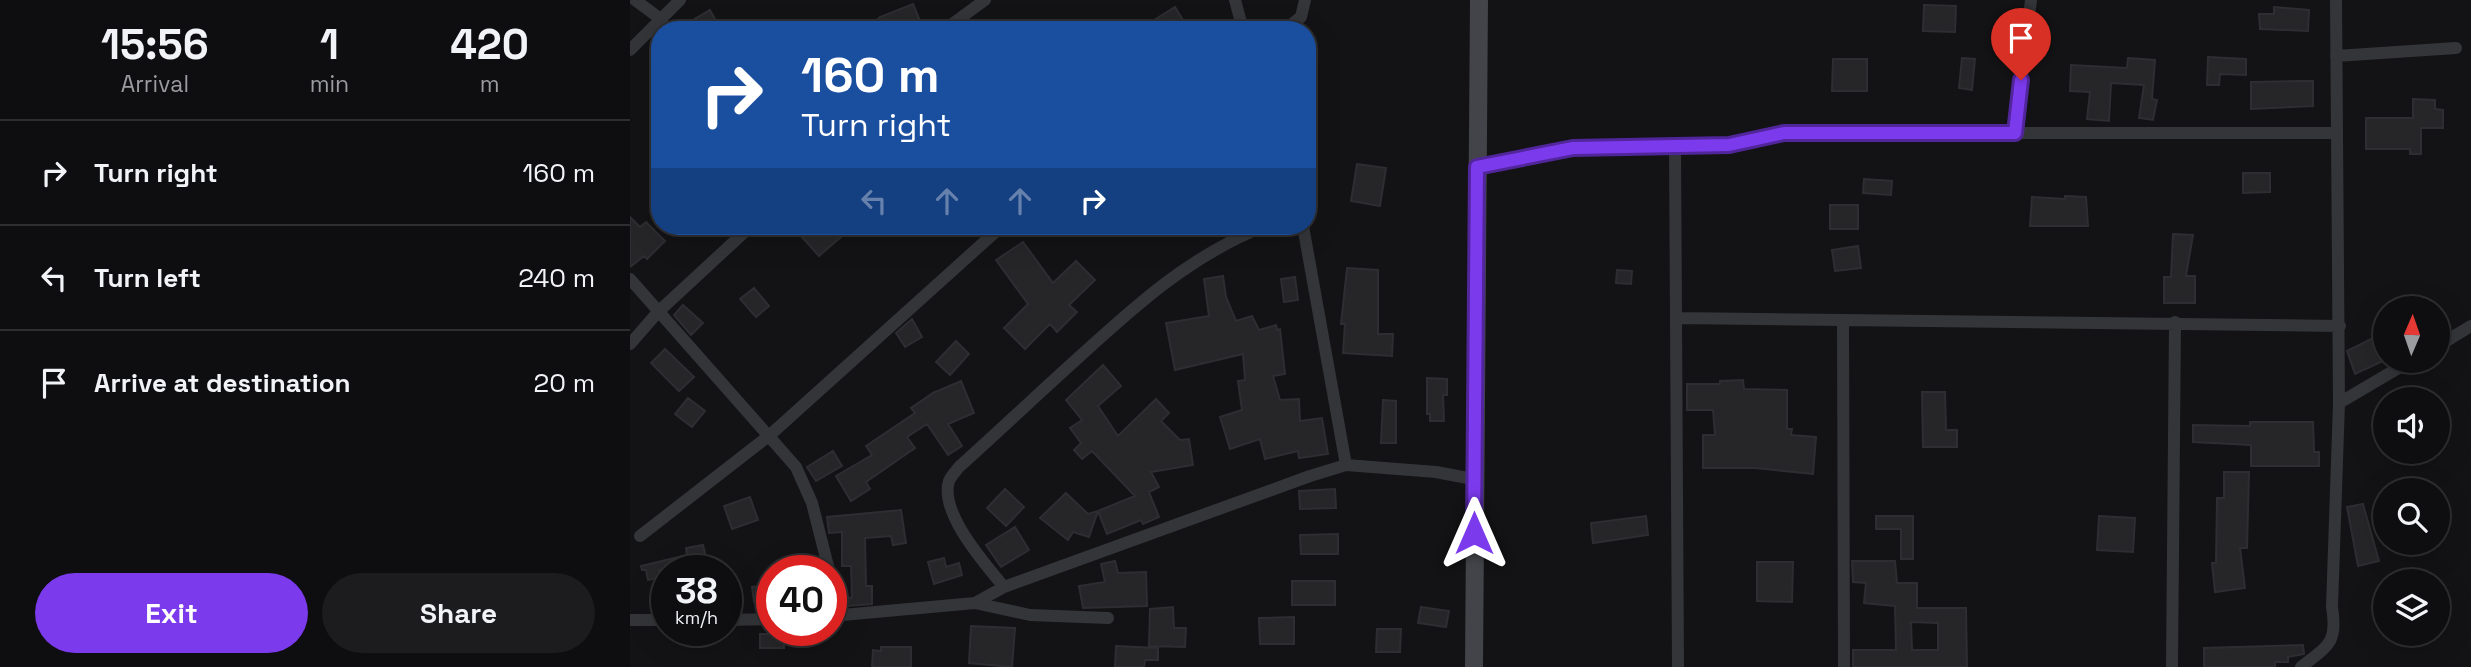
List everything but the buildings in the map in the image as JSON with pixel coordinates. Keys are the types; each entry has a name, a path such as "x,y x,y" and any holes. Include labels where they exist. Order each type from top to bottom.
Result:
{"street":[{"path":"635,0 662,20 680,0"},
{"path":"956,21 985,0"},
{"path":"1236,0 1241,21"},
{"path":"1296,21 1301,17 1305,0"},
{"path":"1474,667 1473,479 1479,0"},
{"path":"2015,133 2031,0"},
{"path":"2301,667 2332,641 2336,630 2332,607 2340,326 2336,0"},
{"path":"630,50 651,30"},
{"path":"2336,56 2456,48"},
{"path":"1477,167 1573,148 1729,145 1784,133 2337,132"},
{"path":"1675,146 1678,667"},
{"path":"630,344 658,312 741,235"},
{"path":"640,536 770,435 992,235"},
{"path":"1004,587 965,540 950,499 949,481 959,467 1136,305 1177,272 1242,235"},
{"path":"1305,235 1346,465"},
{"path":"630,279 796,467 813,503 825,555"},
{"path":"1676,318 2340,326"},
{"path":"1843,320 1844,667"},
{"path":"2172,667 2175,322"},
{"path":"2450,338 2471,326"},
{"path":"2339,403 2390,373"},
{"path":"975,603 1004,587 1310,475 1346,465 1436,472 1473,479"},
{"path":"847,614 975,603 1030,615 1108,618"},
{"path":"630,620 651,620"}],"route":[{"path":"1474,533 1477,167 1573,148 1729,145 1784,133 2015,133 2021,80"}]}
